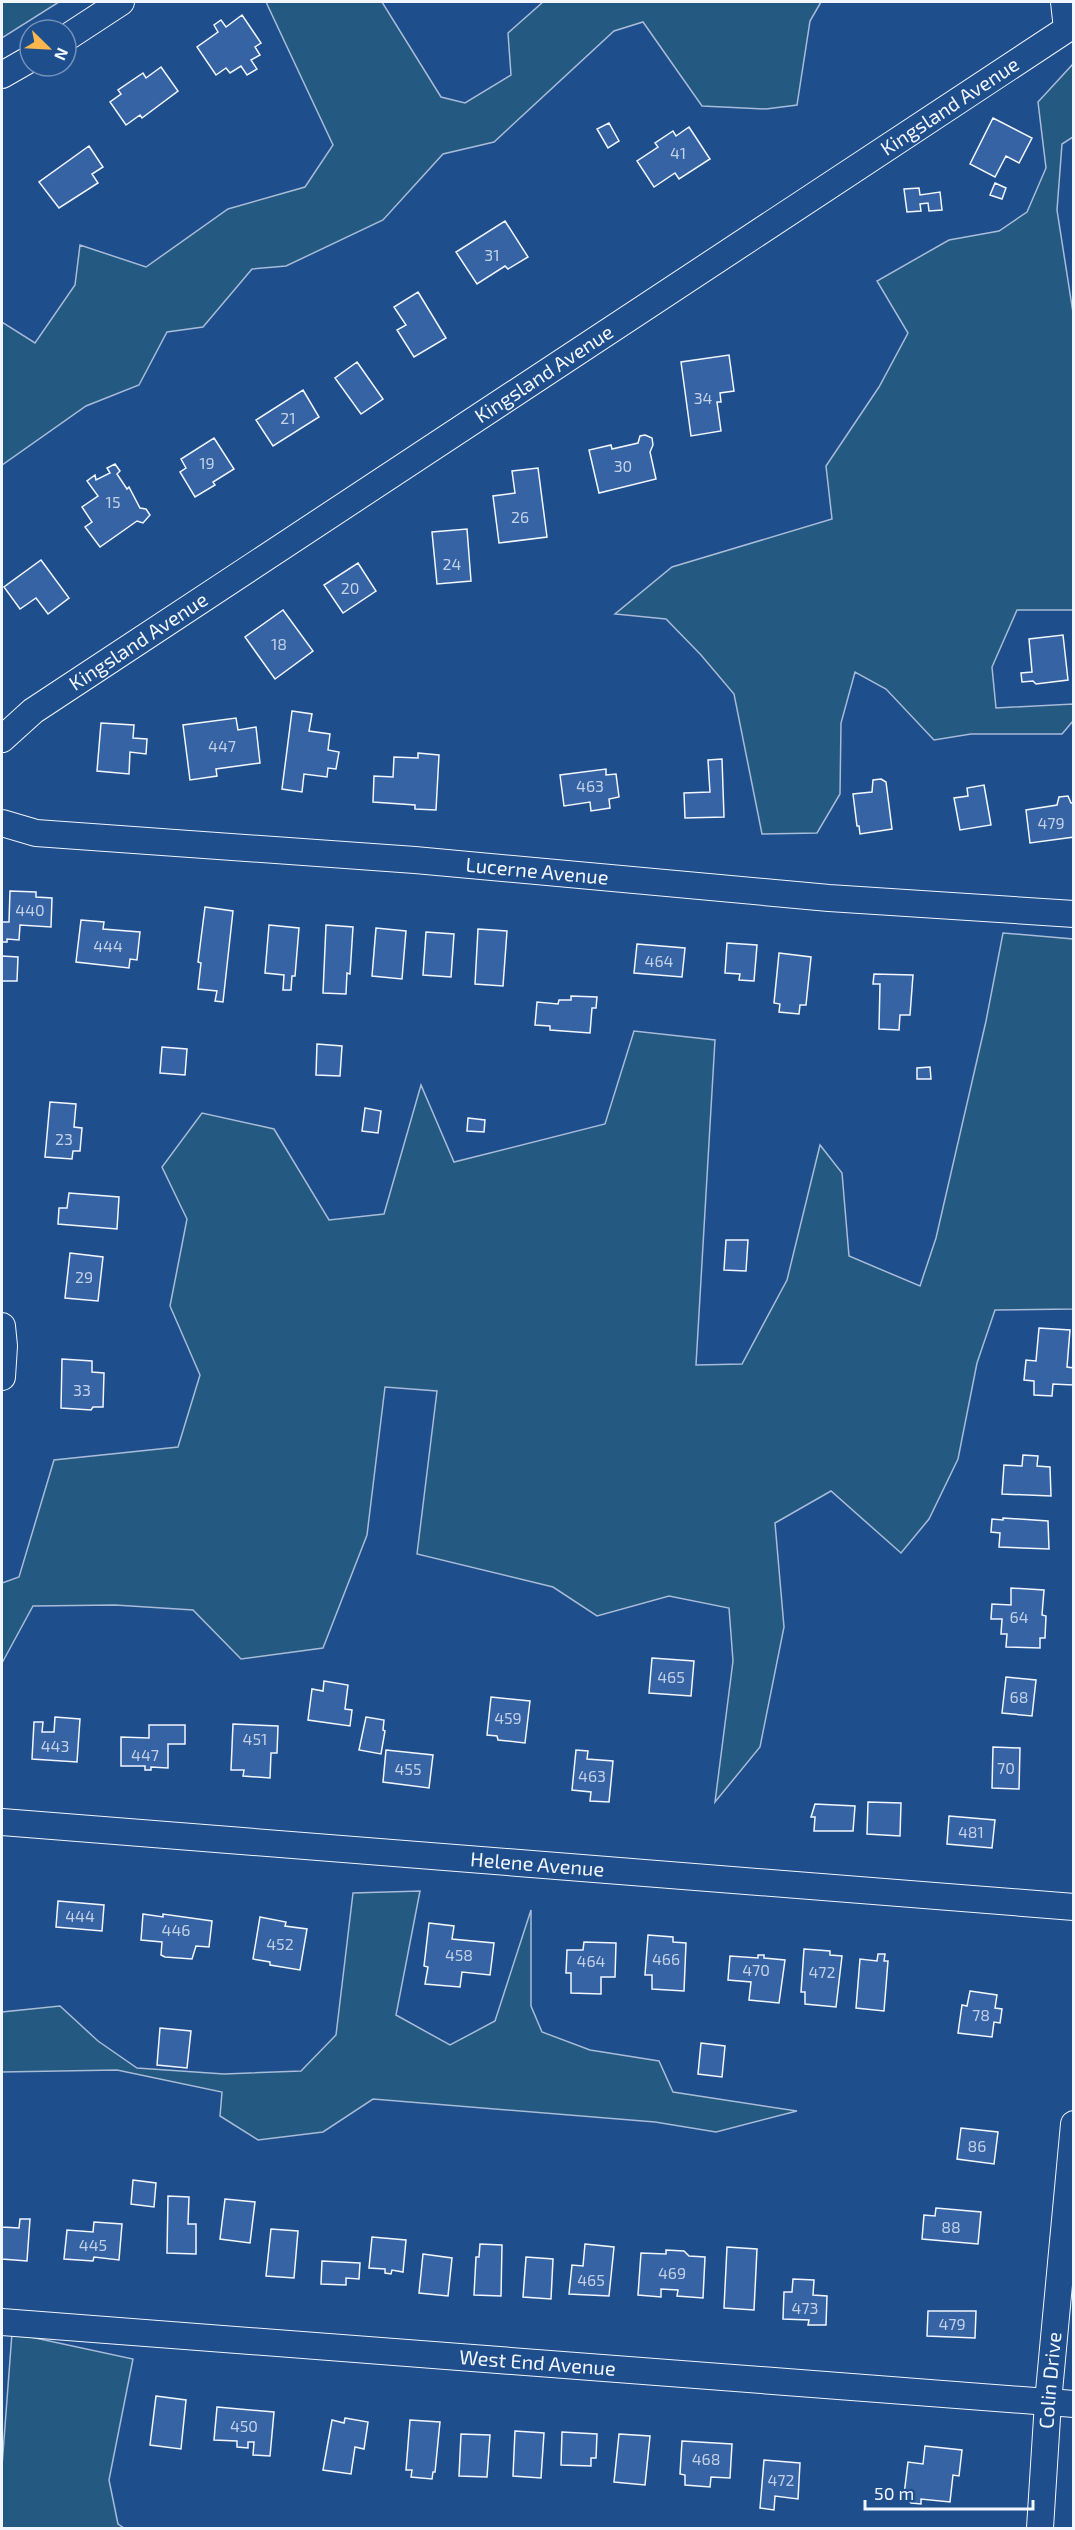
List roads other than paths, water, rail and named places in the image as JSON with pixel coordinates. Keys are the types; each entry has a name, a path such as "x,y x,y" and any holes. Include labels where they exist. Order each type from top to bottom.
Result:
{"street":[{"path":"78,30 121,2"},
{"name":"Kingsland Avenue","path":"2,739 43,705 1067,29 1064,2"},
{"path":"2,75 18,66"},
{"name":"Lucerne Avenue","path":"2,823 36,833 415,860 830,898 1074,914"},
{"path":"2,1326 4,1346 2,1377"},
{"name":"Helene Avenue","path":"2,1822 1074,1906"},
{"name":"Colin Drive","path":"1040,2529 1048,2402 1074,2124"},
{"name":"West End Avenue","path":"2,2322 1074,2404"}]}
